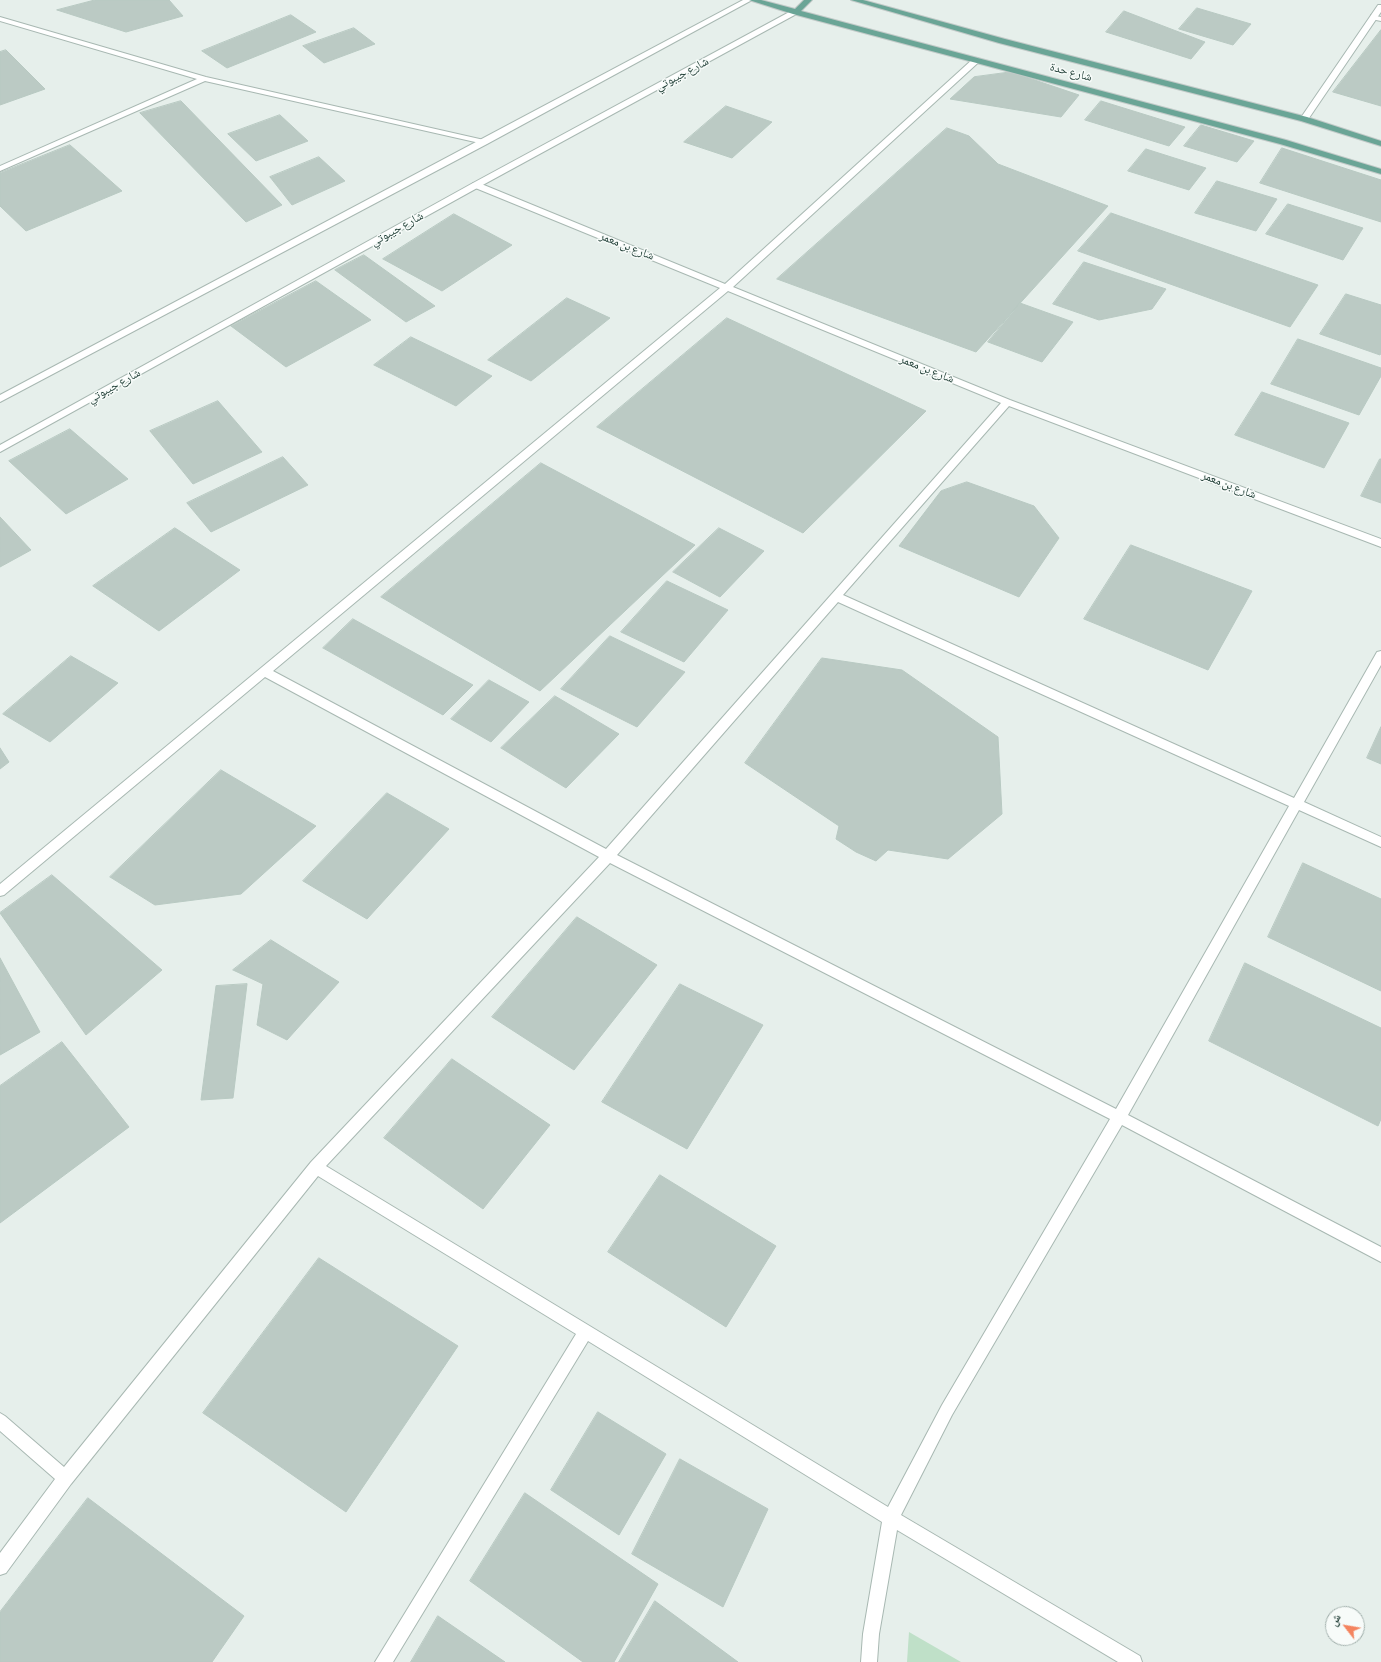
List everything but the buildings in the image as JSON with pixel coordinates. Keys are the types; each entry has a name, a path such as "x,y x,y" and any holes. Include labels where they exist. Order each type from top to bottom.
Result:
{"main road":[{"name":"شارع حدة","path":"753,0 1282,142 1381,172"},
{"path":"796,12 808,0"},
{"name":"شارع حدة","path":"855,0 1002,41 1304,120 1381,144"}],"street":[{"path":"0,399 748,0"},
{"path":"1304,120 1378,18 1381,7"},
{"name":"شارع جيبوتي","path":"0,449 476,185 796,12"},
{"path":"0,19 204,80 484,142"},
{"path":"0,892 727,287 977,60"},
{"path":"0,169 204,80"},
{"name":"شارع بن معمر","path":"476,185 1007,402 1381,542"},
{"path":"0,1566 65,1478 316,1167 608,856 1007,402"},
{"path":"836,596 1381,842"},
{"path":"869,1662 871,1634 891,1518 947,1410 1298,804 1381,655"},
{"path":"264,671 608,856 1118,1117 1381,1255"},
{"path":"316,1167 891,1518 1134,1662"},
{"path":"383,1662 586,1331"},
{"path":"0,1421 65,1478"}],"green space":[{"path":"909,1632 961,1662 907,1662"}]}
